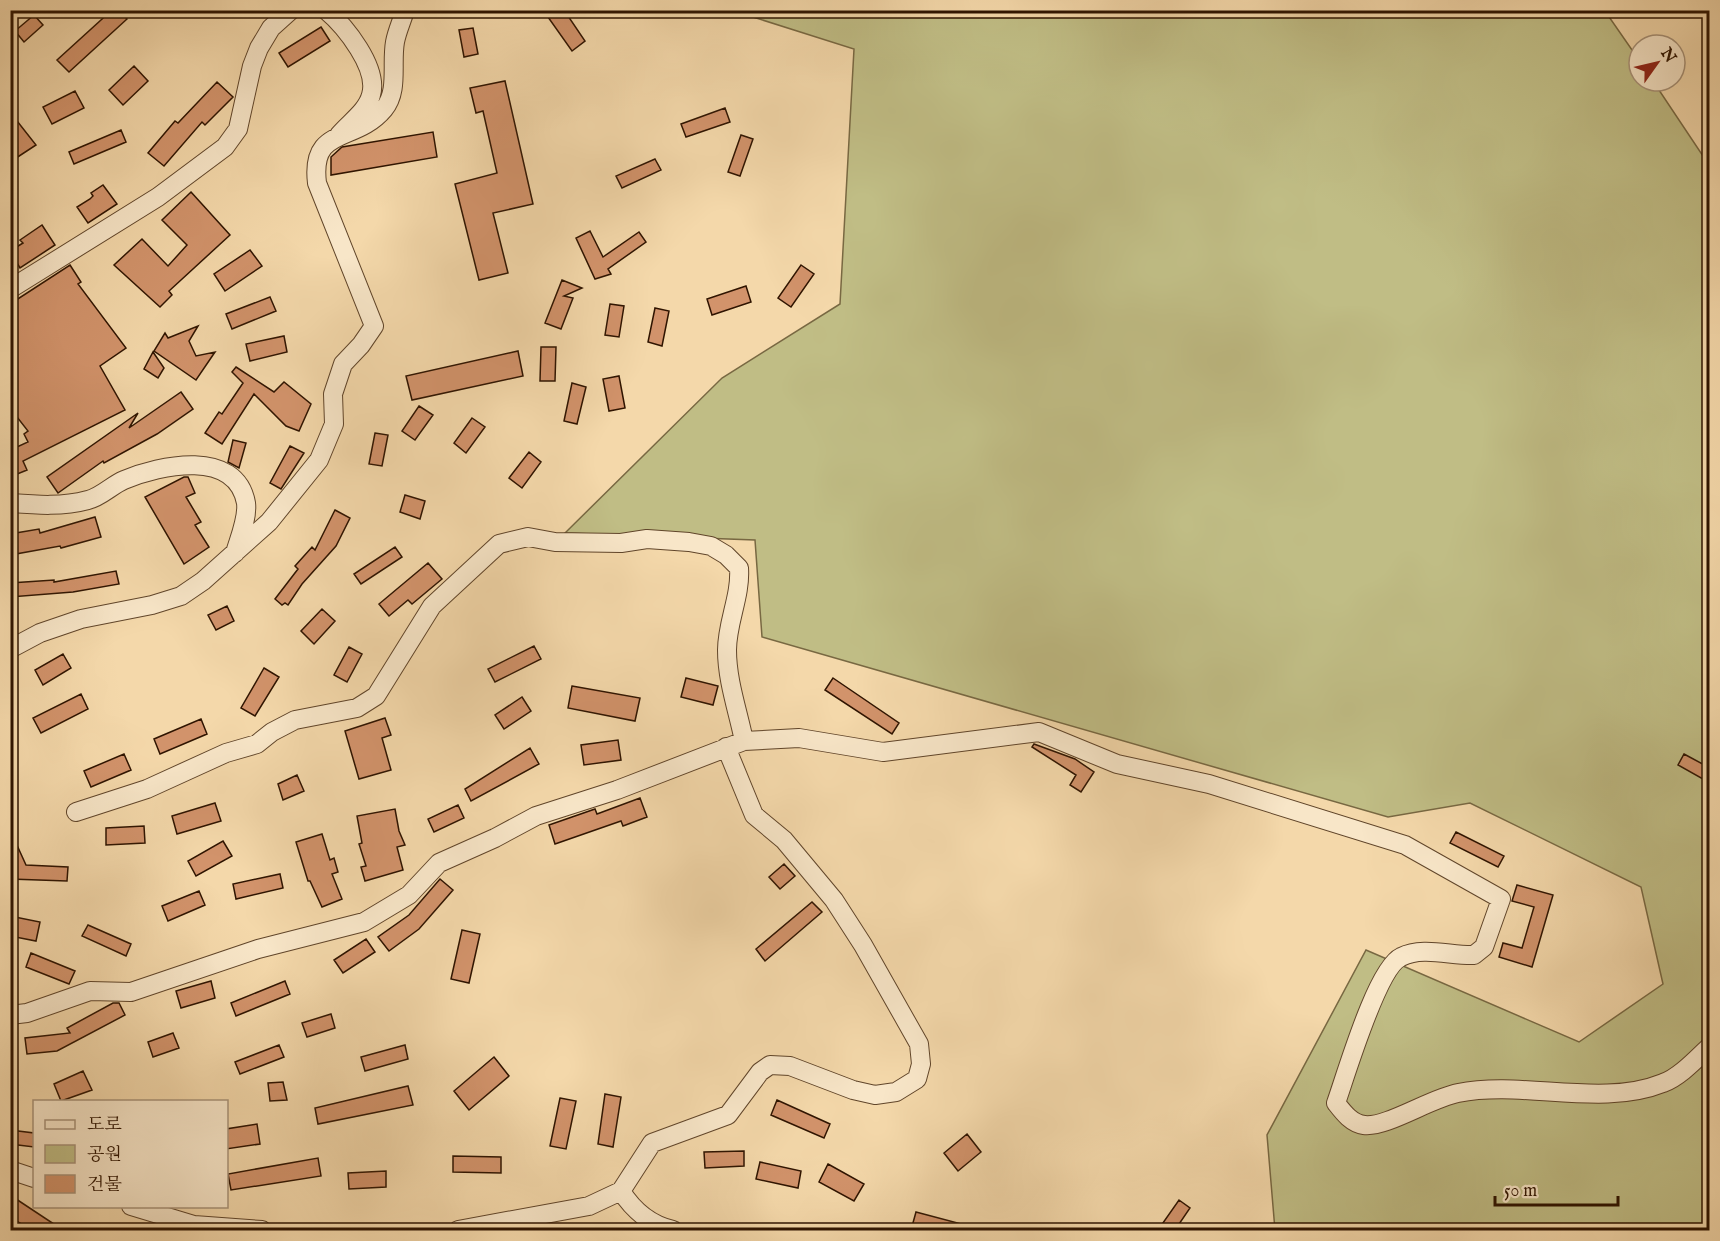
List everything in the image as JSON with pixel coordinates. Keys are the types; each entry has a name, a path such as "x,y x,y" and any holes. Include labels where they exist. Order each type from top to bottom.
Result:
{"street":[{"path":"10,289 158,197 225,147 238,129 252,66 259,48 271,28 291,10"},
{"path":"10,650 40,633 81,619 152,605 182,596 203,581 269,522 318,460 333,424 333,394 343,364 361,345 374,326 317,183 315,162 324,145 338,136 362,112 372,94 368,69 359,47 341,23 326,10"},
{"path":"338,136 357,131 372,123 387,106 393,91 395,42 405,10"},
{"path":"10,503 56,506 91,500 123,480 158,469 194,464 221,470 240,487 246,504 235,553"},
{"path":"76,812 147,789 226,753 257,744 295,720 357,708 376,696 432,606 499,544 528,537 555,542 621,543 647,539 689,542 711,546 726,555 739,568 740,587 726,649 729,679 744,741"},
{"path":"10,1015 27,1013 90,992 131,992 258,949 364,922 409,895 439,863 495,838 536,816 617,789 744,741 799,738 883,752 1039,732 1117,764 1209,784 1405,844 1501,899 1484,947 1474,956 1416,952 1399,957 1383,979 1336,1103 1346,1116 1363,1125 1378,1124 1424,1103 1458,1093 1499,1089 1573,1093 1624,1092 1664,1083 1710,1046"},
{"path":"458,1230 589,1206 621,1191 652,1143 728,1115 760,1072 770,1065 790,1066 853,1090 875,1095 896,1092 917,1079 921,1064 919,1044 863,945 834,900 784,840 754,814 726,747"},
{"path":"10,1170 33,1178"},
{"path":"621,1191 633,1209 663,1228 673,1230"},
{"path":"138,1208 194,1225 262,1230"}],"green space":[{"path":"734,11 1605,11 1627,43 1627,93 1661,93 1709,165 1709,1230 1275,1230 1267,1135 1366,950 1579,1042 1663,984 1641,887 1470,803 1388,817 762,637 755,540 565,533 722,378 840,304 854,49"}],"building":[{"path":"112,10 119,10 127,19 69,72 57,60"},
{"path":"543,10 564,10 585,41 572,51"},
{"path":"34,15 43,25 24,42 15,31"},
{"path":"321,27 330,41 288,67 279,53"},
{"path":"473,28 478,54 464,57 459,30"},
{"path":"134,66 148,81 123,105 109,90"},
{"path":"505,81 533,204 493,213 508,273 479,280 455,184 497,173 483,111 476,113 470,88"},
{"path":"217,82 233,97 205,125 202,122 164,166 148,153 175,121 178,123"},
{"path":"75,91 84,108 52,124 43,107"},
{"path":"725,108 730,122 686,137 681,124"},
{"path":"10,112 36,145 10,162"},
{"path":"121,130 126,142 74,164 69,152"},
{"path":"433,132 437,157 331,175 331,157 342,147"},
{"path":"741,135 753,139 740,176 728,172"},
{"path":"655,159 661,170 622,188 616,176"},
{"path":"103,185 117,204 88,223 77,207 90,199 93,196 91,193"},
{"path":"191,192 230,235 169,291 172,295 160,307 114,265 142,239 168,266 187,245 162,220"},
{"path":"42,225 55,245 20,268 10,251 23,243 20,240"},
{"path":"590,231 603,257 639,232 646,242 608,269 611,274 595,279 576,238"},
{"path":"250,250 262,266 225,291 214,274"},
{"path":"70,265 81,282 78,284 126,348 100,366 125,410 23,461 27,470 10,477 10,433 17,447 28,442 24,434 28,431 10,408 10,304"},
{"path":"801,265 814,274 791,307 778,298"},
{"path":"562,280 582,288 564,296 573,298 561,329 545,323"},
{"path":"746,286 751,302 712,315 707,299"},
{"path":"270,297 276,311 232,329 226,314"},
{"path":"610,304 624,306 619,337 605,335"},
{"path":"655,308 669,311 662,346 648,342"},
{"path":"198,326 189,341 196,356 215,352 196,380 154,351 165,333 168,338"},
{"path":"284,336 287,352 250,361 246,344"},
{"path":"541,347 556,347 555,381 540,381"},
{"path":"518,351 523,376 412,400 406,376"},
{"path":"153,352 164,368 158,378 144,369"},
{"path":"236,367 274,392 284,382 311,404 299,431 286,426 254,394 222,444 205,433 219,412 222,414 243,383 232,372"},
{"path":"619,376 625,408 609,411 603,379"},
{"path":"572,383 586,387 577,424 564,421"},
{"path":"181,392 193,409 157,434 104,463 103,461 58,493 47,477 138,413 129,428"},
{"path":"419,406 433,415 415,440 402,431"},
{"path":"472,418 485,427 466,453 454,443"},
{"path":"375,433 388,435 382,466 369,464"},
{"path":"233,440 246,443 239,468 228,462"},
{"path":"290,446 304,453 281,489 270,483"},
{"path":"529,452 541,462 522,488 509,478"},
{"path":"188,477 195,493 186,497 201,522 195,525 209,547 184,564 145,497"},
{"path":"405,495 425,501 420,519 400,512"},
{"path":"335,510 350,518 336,546 302,584 288,605 285,603 282,605 275,599 298,569 295,566 312,547 315,550"},
{"path":"95,517 101,537 61,548 60,546 10,555 10,534 39,529 40,533"},
{"path":"395,547 402,557 361,584 354,574"},
{"path":"428,563 442,579 412,604 408,600 389,616 379,604"},
{"path":"116,571 119,584 73,592 10,597 10,583 54,580 54,582"},
{"path":"227,606 234,621 216,630 208,615"},
{"path":"322,609 335,621 314,644 301,631"},
{"path":"534,646 541,659 495,682 488,669"},
{"path":"349,647 362,654 347,682 334,675"},
{"path":"63,654 71,668 43,685 35,670"},
{"path":"264,668 279,677 255,716 241,708"},
{"path":"686,678 718,686 713,705 681,697"},
{"path":"833,678 899,723 892,734 825,690"},
{"path":"572,686 640,698 635,721 568,708"},
{"path":"81,694 88,709 41,733 33,718"},
{"path":"522,697 531,711 504,729 495,715"},
{"path":"385,718 391,735 382,738 391,770 359,779 345,731"},
{"path":"201,719 207,734 160,754 154,739"},
{"path":"618,740 621,760 584,765 581,745"},
{"path":"1034,744 1075,759 1094,772 1081,792 1070,785 1076,775 1032,747"},
{"path":"530,748 539,764 471,801 465,789"},
{"path":"124,754 131,770 91,787 84,771"},
{"path":"1684,754 1710,768 1710,783 1678,765"},
{"path":"297,775 304,791 283,800 278,784"},
{"path":"640,798 647,817 623,826 621,821 555,844 549,825 595,809 597,814"},
{"path":"215,803 221,821 177,834 172,816"},
{"path":"458,805 464,818 434,832 428,819"},
{"path":"395,809 399,831 405,845 397,847 403,870 365,881 361,867 366,866 359,844 362,843 357,816"},
{"path":"144,826 145,843 106,845 106,828"},
{"path":"11,832 26,865 68,867 67,881 10,879"},
{"path":"1456,832 1504,856 1498,867 1450,843"},
{"path":"322,834 330,860 334,858 338,872 332,874 342,899 322,907 308,881 296,842"},
{"path":"223,841 232,856 196,876 188,861"},
{"path":"784,864 795,876 780,889 769,877"},
{"path":"280,874 283,888 236,899 233,884"},
{"path":"440,879 453,890 419,929 389,951 378,937 409,915"},
{"path":"1517,885 1553,895 1532,967 1499,957 1503,943 1522,948 1534,907 1512,901"},
{"path":"199,891 205,905 168,921 162,906"},
{"path":"812,902 822,912 765,961 756,949"},
{"path":"10,916 40,922 36,941 10,936"},
{"path":"88,925 131,944 126,956 82,936"},
{"path":"462,930 480,934 469,983 451,979"},
{"path":"366,939 375,952 343,973 334,960"},
{"path":"31,953 75,971 69,984 26,967"},
{"path":"211,981 215,998 181,1008 176,991"},
{"path":"285,981 290,994 236,1016 231,1003"},
{"path":"113,1003 119,1003 125,1015 57,1051 27,1054 25,1038 70,1033 67,1028"},
{"path":"331,1014 335,1028 307,1037 302,1023"},
{"path":"173,1033 179,1048 153,1057 148,1042"},
{"path":"279,1045 284,1057 240,1074 235,1062"},
{"path":"405,1045 408,1059 365,1071 361,1057"},
{"path":"494,1057 509,1076 469,1110 454,1091"},
{"path":"83,1071 92,1090 61,1100 54,1084"},
{"path":"283,1082 287,1100 270,1101 268,1083"},
{"path":"408,1086 413,1105 318,1124 315,1108"},
{"path":"605,1094 621,1097 613,1147 598,1144"},
{"path":"560,1098 576,1101 566,1149 550,1146"},
{"path":"777,1100 830,1124 824,1138 771,1115"},
{"path":"257,1124 260,1144 228,1149 228,1129"},
{"path":"10,1130 33,1133 33,1147 10,1144"},
{"path":"967,1134 981,1152 958,1171 944,1153"},
{"path":"744,1151 744,1166 705,1168 704,1152"},
{"path":"453,1156 501,1157 501,1173 453,1172"},
{"path":"318,1158 321,1176 231,1190 228,1174"},
{"path":"760,1162 801,1171 798,1188 756,1179"},
{"path":"828,1164 864,1184 854,1201 819,1182"},
{"path":"386,1171 386,1187 349,1189 348,1173"},
{"path":"10,1195 63,1230 31,1230 10,1217"},
{"path":"1179,1200 1190,1208 1175,1230 1158,1230"},
{"path":"916,1212 969,1226 969,1230 911,1230"}]}
